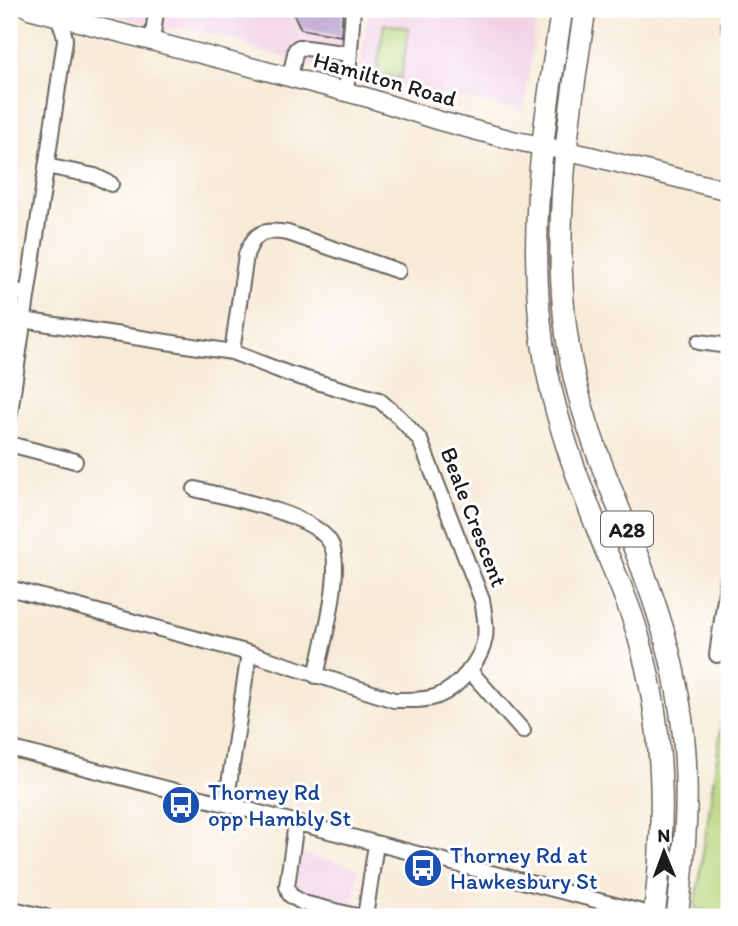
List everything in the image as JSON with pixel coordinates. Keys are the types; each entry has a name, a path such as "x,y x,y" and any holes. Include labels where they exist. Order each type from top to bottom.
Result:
{"highway":[{"name":"A28","path":"562,9 536,202 540,327 547,371 561,428 638,634 659,737 663,813 657,917"},
{"name":"A28","path":"586,9 566,150 561,225 565,318 584,415 657,612 672,663 688,775 687,828 677,917"}],"main road":[{"name":"Hamilton Road","path":"29,9 58,12 440,121 729,191"}],"street":[{"path":"345,92 353,9"},
{"path":"9,419 65,40 58,12"},
{"path":"152,41 156,12"},
{"path":"290,77 299,47 350,54"},
{"path":"46,166 95,176 111,184"},
{"path":"232,352 246,255 251,241 261,233 273,230 288,233 398,271"},
{"path":"9,290 27,293"},
{"name":"Beale Crescent","path":"9,588 249,653 394,700 438,696 469,670 485,639 486,622 482,600 420,440 379,400 289,374 232,352 23,320"},
{"path":"699,342 729,346"},
{"path":"9,444 75,461"},
{"path":"195,489 271,509 312,524 331,543 334,561 332,598 316,676"},
{"path":"717,655 729,570"},
{"path":"226,804 249,653"},
{"path":"469,670 523,731"},
{"path":"9,748 657,917"},
{"path":"296,823 288,886 290,895 303,903 363,917 376,844"},
{"path":"9,908 46,917"}],"shaded area":[{"path":"88,9 360,9 350,72 335,71 252,49 243,42 187,28 162,28"},
{"path":"368,9 538,9 524,111 359,76"},
{"path":"303,854 355,867 358,872 353,905 349,908 302,897 294,884 298,857"}],"green space":[{"path":"384,24 409,28 401,78 376,74"},
{"path":"729,673 729,917 695,908"}],"building":[{"path":"291,9 343,9 341,36 301,29"}],"place":[{"name":"Thorney Rd opp Hambly St","path":"181,805"},
{"name":"Thorney Rd at Hawkesbury St","path":"423,868"}]}
